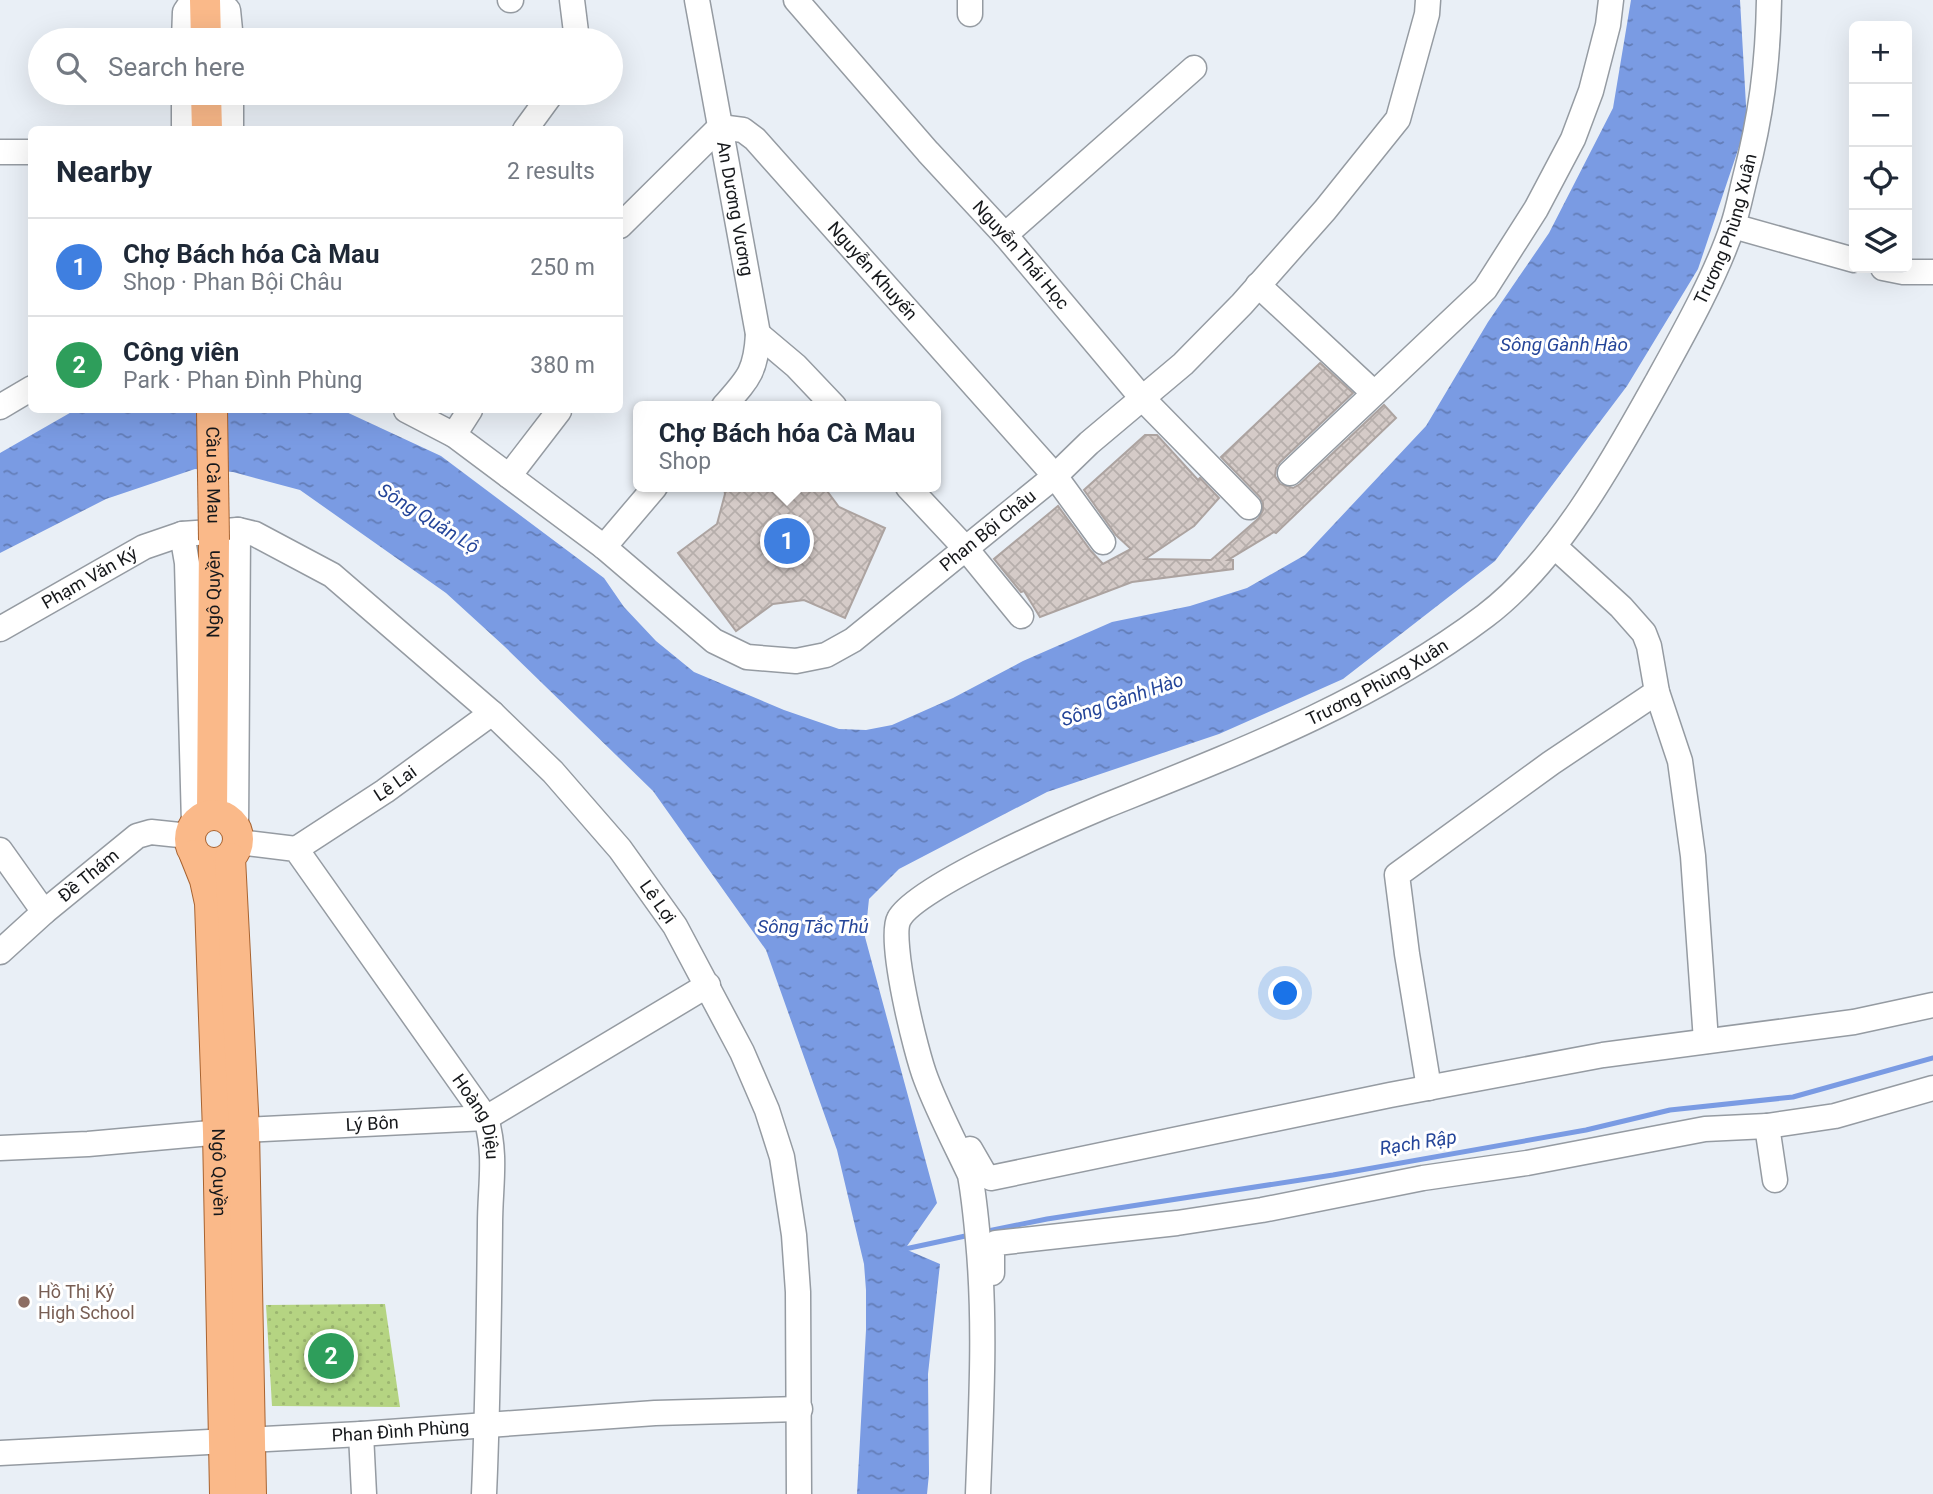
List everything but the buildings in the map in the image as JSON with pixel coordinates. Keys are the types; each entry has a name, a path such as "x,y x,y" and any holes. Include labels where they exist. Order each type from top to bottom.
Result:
{"main road":[{"path":"205,0 205,28"},
{"path":"206,105 207,126"},
{"name":"Cầu Cà Mau","path":"212,413 226,535"},
{"name":"Ngô Quyền","path":"226,535 214,837 231,1131 237,1440 251,1494"},
{"name":"Ngô Quyền","path":"225,1494 237,1440"}],"street":[{"path":"184,28 185,12 193,0"},
{"path":"218,0 228,10 230,28"},
{"path":"572,0 576,28"},
{"name":"An Dương Vương","path":"697,0 758,334 757,352 750,376 728,401"},
{"name":"Nguyễn Thái Học","path":"796,0 1005,236 1142,398 1249,507"},
{"name":"Phan Bội Châu","path":"412,413 454,435 604,547 714,641 747,657 796,660 826,655 853,640 1055,476 1088,443 1183,364 1258,285 1325,210 1398,118 1427,14 1428,0"},
{"path":"1290,473 1485,289 1536,209 1573,139 1591,91 1608,25 1611,0"},
{"name":"Trương Phùng Xuân","path":"983,1321 973,1189 970,1175 925,1076 905,996 895,936 900,915 911,903 1046,830 1264,740 1359,697 1420,660 1484,617 1514,593 1554,546 1609,465 1681,337 1733,226 1762,105 1768,50 1769,0"},
{"path":"1005,236 1194,68"},
{"path":"184,105 184,126"},
{"path":"231,105 231,126"},
{"path":"528,126 543,105"},
{"path":"623,223 720,127"},
{"name":"Nguyễn Khuyến","path":"720,127 743,130 755,139 1055,476 1103,542"},
{"path":"0,152 28,152"},
{"path":"1733,226 1849,259"},
{"path":"1912,272 1933,272"},
{"path":"1258,285 1374,393"},
{"path":"758,334 796,366 829,401"},
{"path":"0,407 28,390"},
{"path":"454,435 468,413"},
{"path":"509,476 557,413"},
{"path":"604,547 651,492"},
{"path":"913,492 967,550 1021,616"},
{"path":"182,534 214,837 296,849"},
{"name":"Lê Lợi","path":"182,534 255,534 332,575 492,713 553,772 620,849 675,926 708,985 752,1076 782,1157 795,1247 798,1292 799,1494"},
{"name":"Phạm Văn Ký","path":"0,629 144,547 182,534"},
{"path":"1554,546 1621,607 1644,633 1649,646 1657,692 1680,761 1693,856 1706,1041"},
{"path":"1429,1088 1397,875 1551,763 1657,692"},
{"name":"Lê Lai","path":"296,849 385,791 492,713"},
{"name":"Đề Thám","path":"0,952 137,836 150,832 214,837"},
{"name":"Hoàng Diệu","path":"296,849 486,1118 494,1159 490,1221 484,1494"},
{"path":"0,850 44,912"},
{"name":"Lý Bôn","path":"0,1148 88,1144 231,1131 486,1118 708,985"},
{"path":"937,1104 956,1123 985,1175 991,1178 1603,1055 1854,1022 1933,1005"},
{"path":"983,1321 989,1325 993,1316 992,1249 996,1244 1177,1223 1262,1210 1423,1178 1527,1163 1705,1129 1767,1126 1835,1116 1933,1088"},
{"path":"1767,1126 1775,1180"},
{"path":"978,1494 983,1321"},
{"name":"Phan Đình Phùng","path":"0,1453 361,1434 655,1413 800,1409"},
{"path":"361,1434 364,1494"}],"green space":[{"path":"385,1304 400,1407 272,1406 266,1305"}],"water":[{"path":"1631,0 1740,0 1747,123 1698,269 1627,386 1495,561 1343,679 1219,734 1047,792 899,869 869,899 865,937 937,1203 905,1249 940,1264 928,1374 927,1494 857,1494 866,1290 864,1264 837,1150 766,950 653,791 446,593 300,490 233,472 195,469 106,499 0,553 0,453 70,413 348,413 441,456 604,578 624,607 656,641 694,672 784,710 839,729 866,730 892,725 953,698 1023,661 1112,622 1190,606 1247,588 1305,555 1426,426 1488,322 1549,233 1613,108"}],"waterway":[{"name":"Rạch Rập","path":"983,1232 1047,1219 1333,1175 1586,1130 1670,1110 1793,1097 1933,1058"},
{"name":"Rạch Rập","path":"905,1249 970,1235"}],"place":[{"name":"Chợ Bách hóa Cà Mau","path":"787,541"},
{"name":"Hồ Thị Kỷ High School","path":"24,1302"},
{"name":"Công viên","path":"331,1356"}],"water label":[{"name":"Sông Gành Hào","path":"1564,344"},
{"name":"Sông Quản Lộ","path":"429,518"},
{"name":"Sông Gành Hào","path":"1122,699"},
{"name":"Sông Tắc Thủ","path":"813,926"}]}
